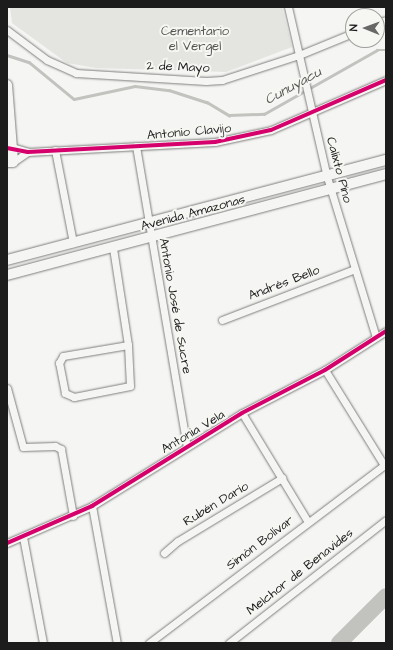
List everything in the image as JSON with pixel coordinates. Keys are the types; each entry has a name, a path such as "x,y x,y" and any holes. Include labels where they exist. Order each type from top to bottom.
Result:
{"main road":[{"path":"7,85 10,162"},
{"name":"Avenida Amazonas","path":"7,260 148,225 386,160"},
{"name":"Avenida Amazonas","path":"7,276 332,190 386,174"}],"street":[{"name":"Calixto Pino","path":"288,7 311,98 327,177 376,337"},
{"name":"2 de Mayo","path":"7,30 57,66 88,75 206,81 222,80 300,55 345,36"},
{"name":"Antonio Clavijo","path":"10,147 28,152 215,142 271,130 386,80"},
{"name":"Antonio José de Sucre","path":"136,146 148,225 187,446"},
{"path":"56,150 73,243"},
{"name":"Antonio Clavijo","path":"10,162 28,152"},
{"path":"113,248 128,345 128,387 74,397 65,393 59,363 63,356 128,345"},
{"name":"Andrés Bello","path":"222,320 355,269"},
{"name":"Antonia Vela","path":"7,543 73,516 92,506 242,413 325,370 386,330"},
{"path":"325,370 385,465"},
{"path":"7,391 23,447 54,446 61,449 73,516"},
{"path":"242,413 308,522"},
{"name":"Simón Bolívar","path":"149,643 385,465"},
{"name":"Rubén Darío","path":"164,553 178,541 282,478"},
{"path":"92,506 117,643"},
{"name":"Melchor de Benavides","path":"229,643 386,520"},
{"path":"23,537 43,643"}],"green space":[{"name":"Cementario el Vergel","path":"10,7 282,7 292,47 226,72 96,68 67,63 12,23"}],"waterway":[{"name":"Cunuyacu","path":"7,55 29,62 74,99 135,86 169,90 207,102 229,115 264,114 377,50 386,50"},
{"path":"339,643 386,596"}],"cycle path":[{"path":"7,148 28,152 215,142 271,130 386,80"},
{"path":"7,543 92,506 242,413 325,370 386,331"}]}
